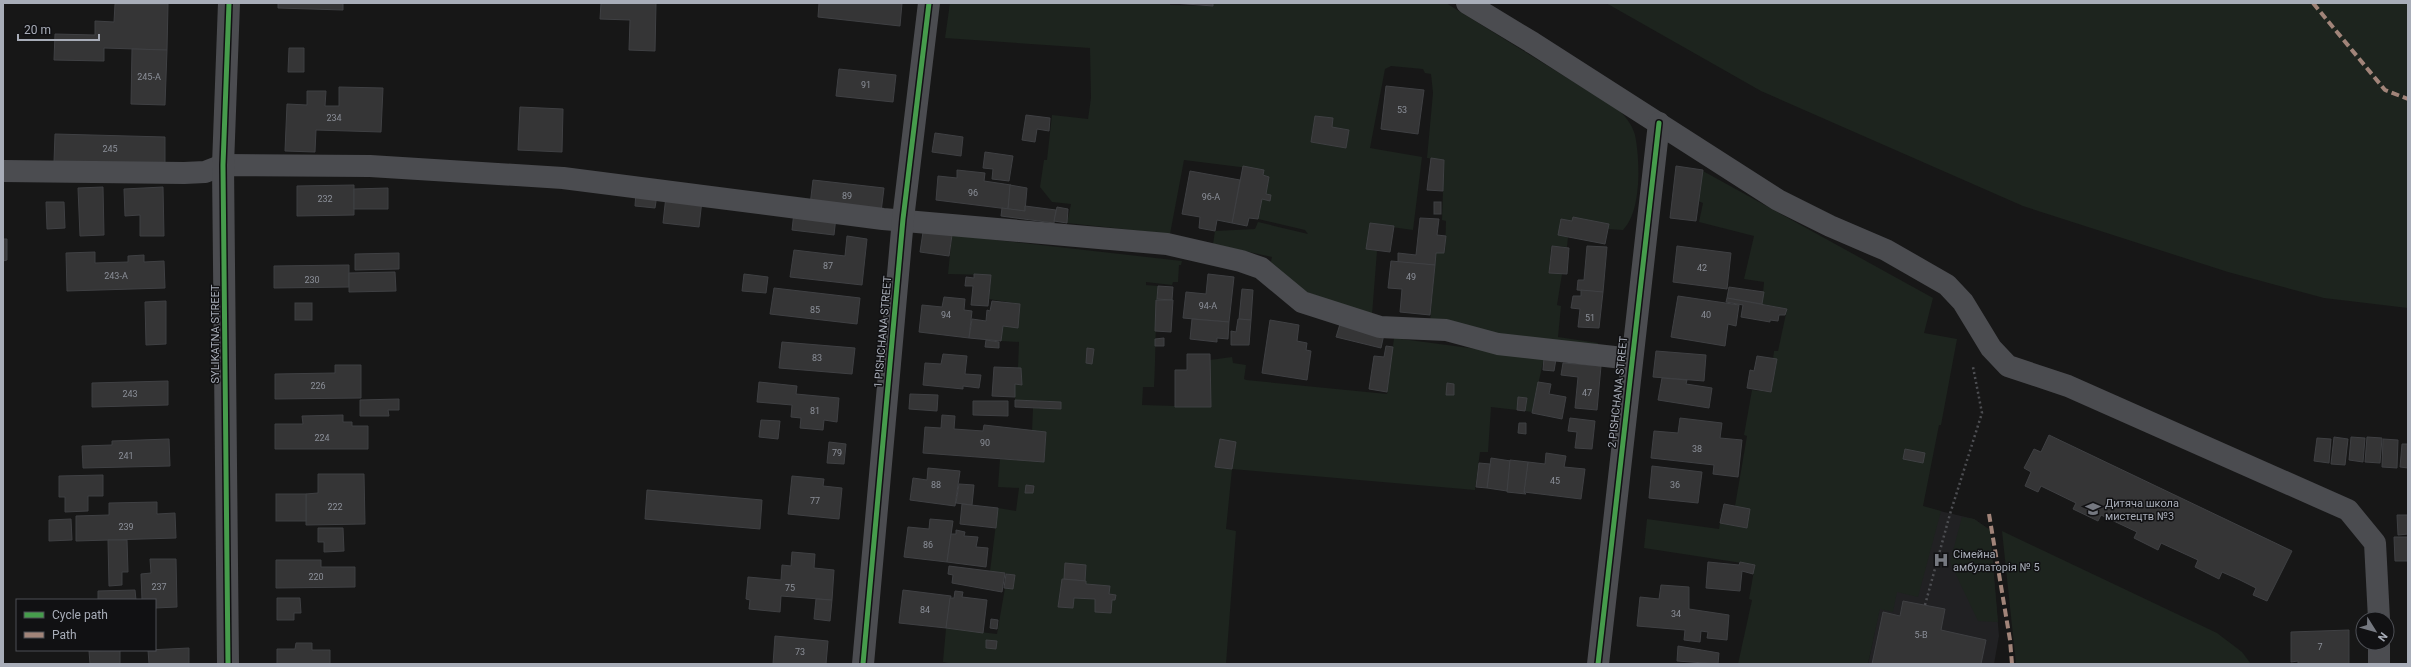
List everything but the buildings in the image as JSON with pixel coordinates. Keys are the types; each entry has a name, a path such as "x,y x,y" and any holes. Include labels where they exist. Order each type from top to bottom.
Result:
{"street":[{"name":"SYLIKATNA STREET","path":"228,664 223,165 229,3"},
{"name":"1 PISHCHANA STREET","path":"863,664 903,220 929,3"},
{"path":"1466,3 1659,123 1778,200 1830,226 1886,250 1946,285 1963,302 1991,348 2008,366 2068,386 2348,510 2375,543 2379,611"},
{"name":"2 PISHCHANA STREET","path":"1598,664 1659,123"},
{"path":"3,171 184,173 205,172 223,165 370,166 563,178 883,219 1167,244 1241,261 1261,268 1302,302 1380,327 1446,330 1498,344 1632,359"},
{"path":"2379,651 2379,664"}],"path":[{"path":"1925,605 1950,514 1982,413 1972,361"}],"shaded area":[{"path":"950,3 1170,3 1170,5 1213,6 1213,3 1446,3 1616,108 1622,113 1634,131 1638,157 1638,184 1634,211 1623,230 1608,229 1609,224 1573,217 1572,221 1562,219 1558,235 1568,237 1567,247 1551,246 1549,273 1562,274 1557,305 1561,306 1558,337 1598,343 1598,352 1430,322 1436,253 1445,253 1446,221 1442,220 1444,160 1427,158 1433,93 1431,74 1425,73 1423,69 1391,66 1385,69 1370,148 1422,157 1413,230 1370,224 1367,249 1377,251 1372,315 1306,292 1270,266 1272,257 1213,244 1215,231 1255,229 1258,222 1308,234 1305,230 1258,219 1262,199 1270,201 1271,195 1266,194 1269,177 1263,175 1264,170 1184,160 1170,234 1067,223 1071,204 1052,202 1040,187 1044,160 1047,160 1052,115 1088,119 1091,98 1090,48 945,38","holes":["1315,116 1333,118 1332,127 1349,130 1346,148 1311,142"]},
{"path":"1606,3 2408,3 2408,308 2324,298 2228,272 2023,206 1761,91"},
{"path":"1703,171 1933,298 1924,333 1957,339 1941,425 1939,425 1923,506 1941,511 1918,597 1897,592 1893,612 1880,609 1868,664 1738,664 1752,600 1749,599 1755,565 1644,548 1647,519 1719,529 1720,523 1747,528 1750,510 1735,506 1747,436 1744,435 1752,390 1771,392 1777,360 1773,359 1774,351 1778,351 1787,309 1762,304 1764,282 1744,279 1754,236 1699,222 1703,203 1698,201"},
{"path":"952,235 1182,261 1181,265 1179,265 1178,282 1173,282 1172,285 1146,282 1146,285 1158,286 1154,387 1143,387 1142,405 1210,407 1210,360 1232,357 1233,363 1246,365 1244,379 1246,380 1387,394 1394,338 1544,358 1532,412 1525,411 1527,398 1519,397 1517,410 1491,407 1488,452 1480,452 1475,490 1232,469 1226,529 1236,531 1226,664 954,664 943,662 946,628 997,634 1005,588 1013,589 1015,575 990,571 998,508 1016,511 1019,488 998,487 1000,459 1044,462 1046,432 1032,431 1033,408 1061,409 1061,402 1015,400 1015,384 1022,384 1021,369 1018,368 1019,342 1001,341 1003,326 1018,328 1020,304 989,299 991,275 948,274","holes":["1220,439 1236,442 1232,469 1215,467","1062,579 1085,581 1086,584 1110,586 1109,594 1116,595 1115,600 1112,600 1110,613 1095,612 1095,599 1074,598 1073,608 1058,607"]},
{"name":"Сімейна амбулаторія № 5","path":"1901,505 1923,507 1974,519 1990,530 1999,636 1994,664 1868,664"},
{"path":"1962,517 1974,519 1990,530 1998,622 1978,621 1950,562"},
{"path":"2002,531 2217,633 2242,652 2251,664 2016,664"}],"marked path":[{"path":"2313,3 2385,90 2408,99"},
{"path":"1989,514 2010,640 2012,664"}],"cycle path":[{"path":"228,664 223,165 229,3"},
{"path":"863,664 903,219 929,3"},
{"path":"1598,664 1659,123"}],"place":[{"name":"Дитяча школа мистецтв №3","path":"2093,509"},
{"name":"Сімейна амбулаторія № 5","path":"1941,560"}]}
